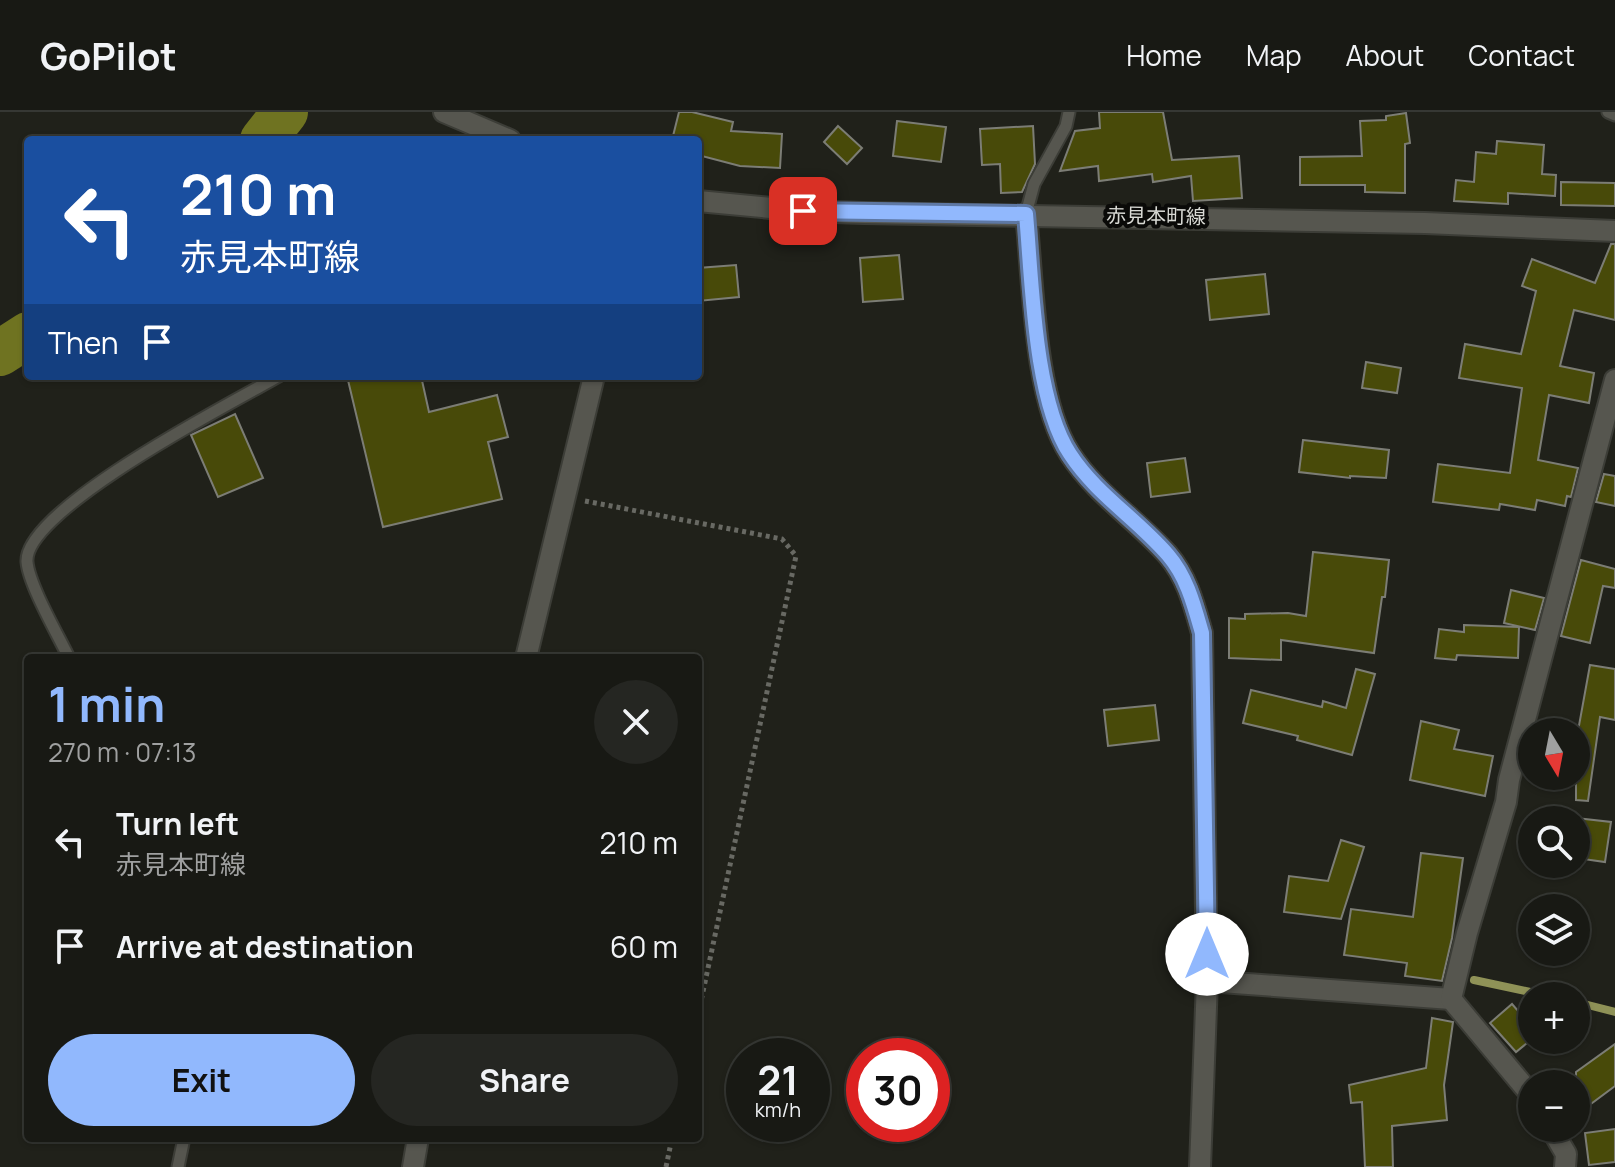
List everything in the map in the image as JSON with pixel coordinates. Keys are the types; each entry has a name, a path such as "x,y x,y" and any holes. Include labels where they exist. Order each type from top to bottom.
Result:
{"street":[{"path":"448,113 501,136"},
{"name":"赤見本町線","path":"702,201 803,211 1425,223 1615,231"},
{"path":"1026,214 1040,360 1049,407 1069,452 1101,492 1169,556 1191,594 1202,633 1207,981 1200,1167"},
{"path":"527,654 593,380"},
{"path":"1451,999 1506,802 1509,780 1615,380"},
{"path":"1207,981 1451,999 1518,1079"},
{"path":"413,1167 417,1142"},
{"path":"1558,1142 1568,1163"}],"lane":[{"path":"1026,214 1034,184 1066,126 1069,112"},
{"path":"1608,112 1615,115"},
{"path":"67,654 31,578 26,560 35,536 90,488 176,433 272,380"},
{"path":"178,1167 183,1142"}],"path":[{"path":"564,497 782,539 796,556 702,996"},
{"path":"666,1167 671,1142"}],"building":[{"path":"679,112 733,122 731,131 782,134 780,168 740,166 702,156 702,136 673,136"},
{"path":"1099,112 1163,112 1172,160 1239,156 1242,198 1193,201 1191,176 1153,182 1152,174 1099,181 1098,166 1060,171 1075,131 1100,128"},
{"path":"1406,113 1410,143 1405,144 1405,193 1365,192 1365,185 1300,185 1300,157 1362,156 1360,121 1386,120 1386,116"},
{"path":"897,121 946,127 941,162 893,156"},
{"path":"838,126 862,148 847,164 824,142"},
{"path":"1033,126 1035,164 1022,192 1001,193 1000,164 982,165 980,129"},
{"path":"1497,141 1544,145 1542,174 1556,175 1555,196 1508,193 1508,204 1454,201 1456,180 1474,182 1476,152 1496,154"},
{"path":"1561,182 1615,183 1615,206 1561,205"},
{"path":"1611,244 1615,244 1615,320 1574,310 1560,366 1594,373 1589,403 1549,395 1538,460 1578,468 1571,497 1567,496 1565,506 1537,500 1535,510 1500,504 1499,510 1433,502 1438,464 1510,473 1522,388 1459,378 1465,344 1521,354 1536,291 1522,286 1532,259 1595,283"},
{"path":"899,255 903,299 863,302 860,258"},
{"path":"736,265 739,297 702,301 702,268"},
{"path":"1265,274 1269,314 1210,320 1206,280"},
{"path":"1366,362 1401,368 1397,393 1362,388"},
{"path":"348,380 422,380 429,412 497,395 508,437 488,442 502,499 383,527"},
{"path":"235,414 263,478 218,497 191,435"},
{"path":"1303,440 1389,450 1386,478 1350,478 1299,472"},
{"path":"1185,458 1190,492 1151,497 1147,463"},
{"path":"1604,474 1615,476 1615,506 1596,502"},
{"path":"1313,552 1389,560 1374,653 1281,640 1281,660 1229,658 1229,618 1245,619 1245,614 1288,613 1306,616"},
{"path":"1581,560 1615,569 1615,588 1603,586 1590,643 1561,636"},
{"path":"1511,590 1544,598 1535,630 1504,623"},
{"path":"1464,625 1519,627 1518,658 1457,655 1456,660 1435,658 1439,629 1464,632"},
{"path":"1590,665 1615,669 1615,720 1600,717 1590,787 1590,718 1580,718"},
{"path":"1356,669 1375,674 1352,755 1297,740 1298,736 1243,723 1251,690 1322,707 1323,701 1346,708"},
{"path":"1155,705 1159,740 1108,746 1104,710"},
{"path":"1421,721 1459,730 1454,749 1493,756 1485,796 1410,780"},
{"path":"1576,790 1590,790 1588,801 1576,800"},
{"path":"1590,820 1611,822 1605,862 1590,860"},
{"path":"1341,840 1364,847 1341,919 1284,912 1289,876 1328,881"},
{"path":"1421,853 1463,858 1452,938 1442,981 1405,976 1407,963 1344,955 1351,909 1413,917"},
{"path":"1512,1004 1518,1011 1518,1050 1516,1052 1490,1023"},
{"path":"1432,1018 1453,1022 1444,1085 1447,1120 1392,1126 1393,1167 1365,1167 1362,1102 1351,1103 1349,1085 1426,1068"},
{"path":"1615,1044 1615,1086 1590,1105 1590,1070 1579,1070"},
{"path":"1615,1129 1615,1162 1589,1165 1586,1142 1590,1142 1590,1132"}],"waterway":[{"path":"266,136 285,112"},
{"path":"0,353 24,338"},
{"path":"1474,980 1518,989"},
{"path":"1590,1006 1615,1012"}],"route":[{"path":"803,211 1026,214 1040,360 1049,407 1069,452 1101,492 1169,556 1191,594 1202,633 1207,954"}]}
